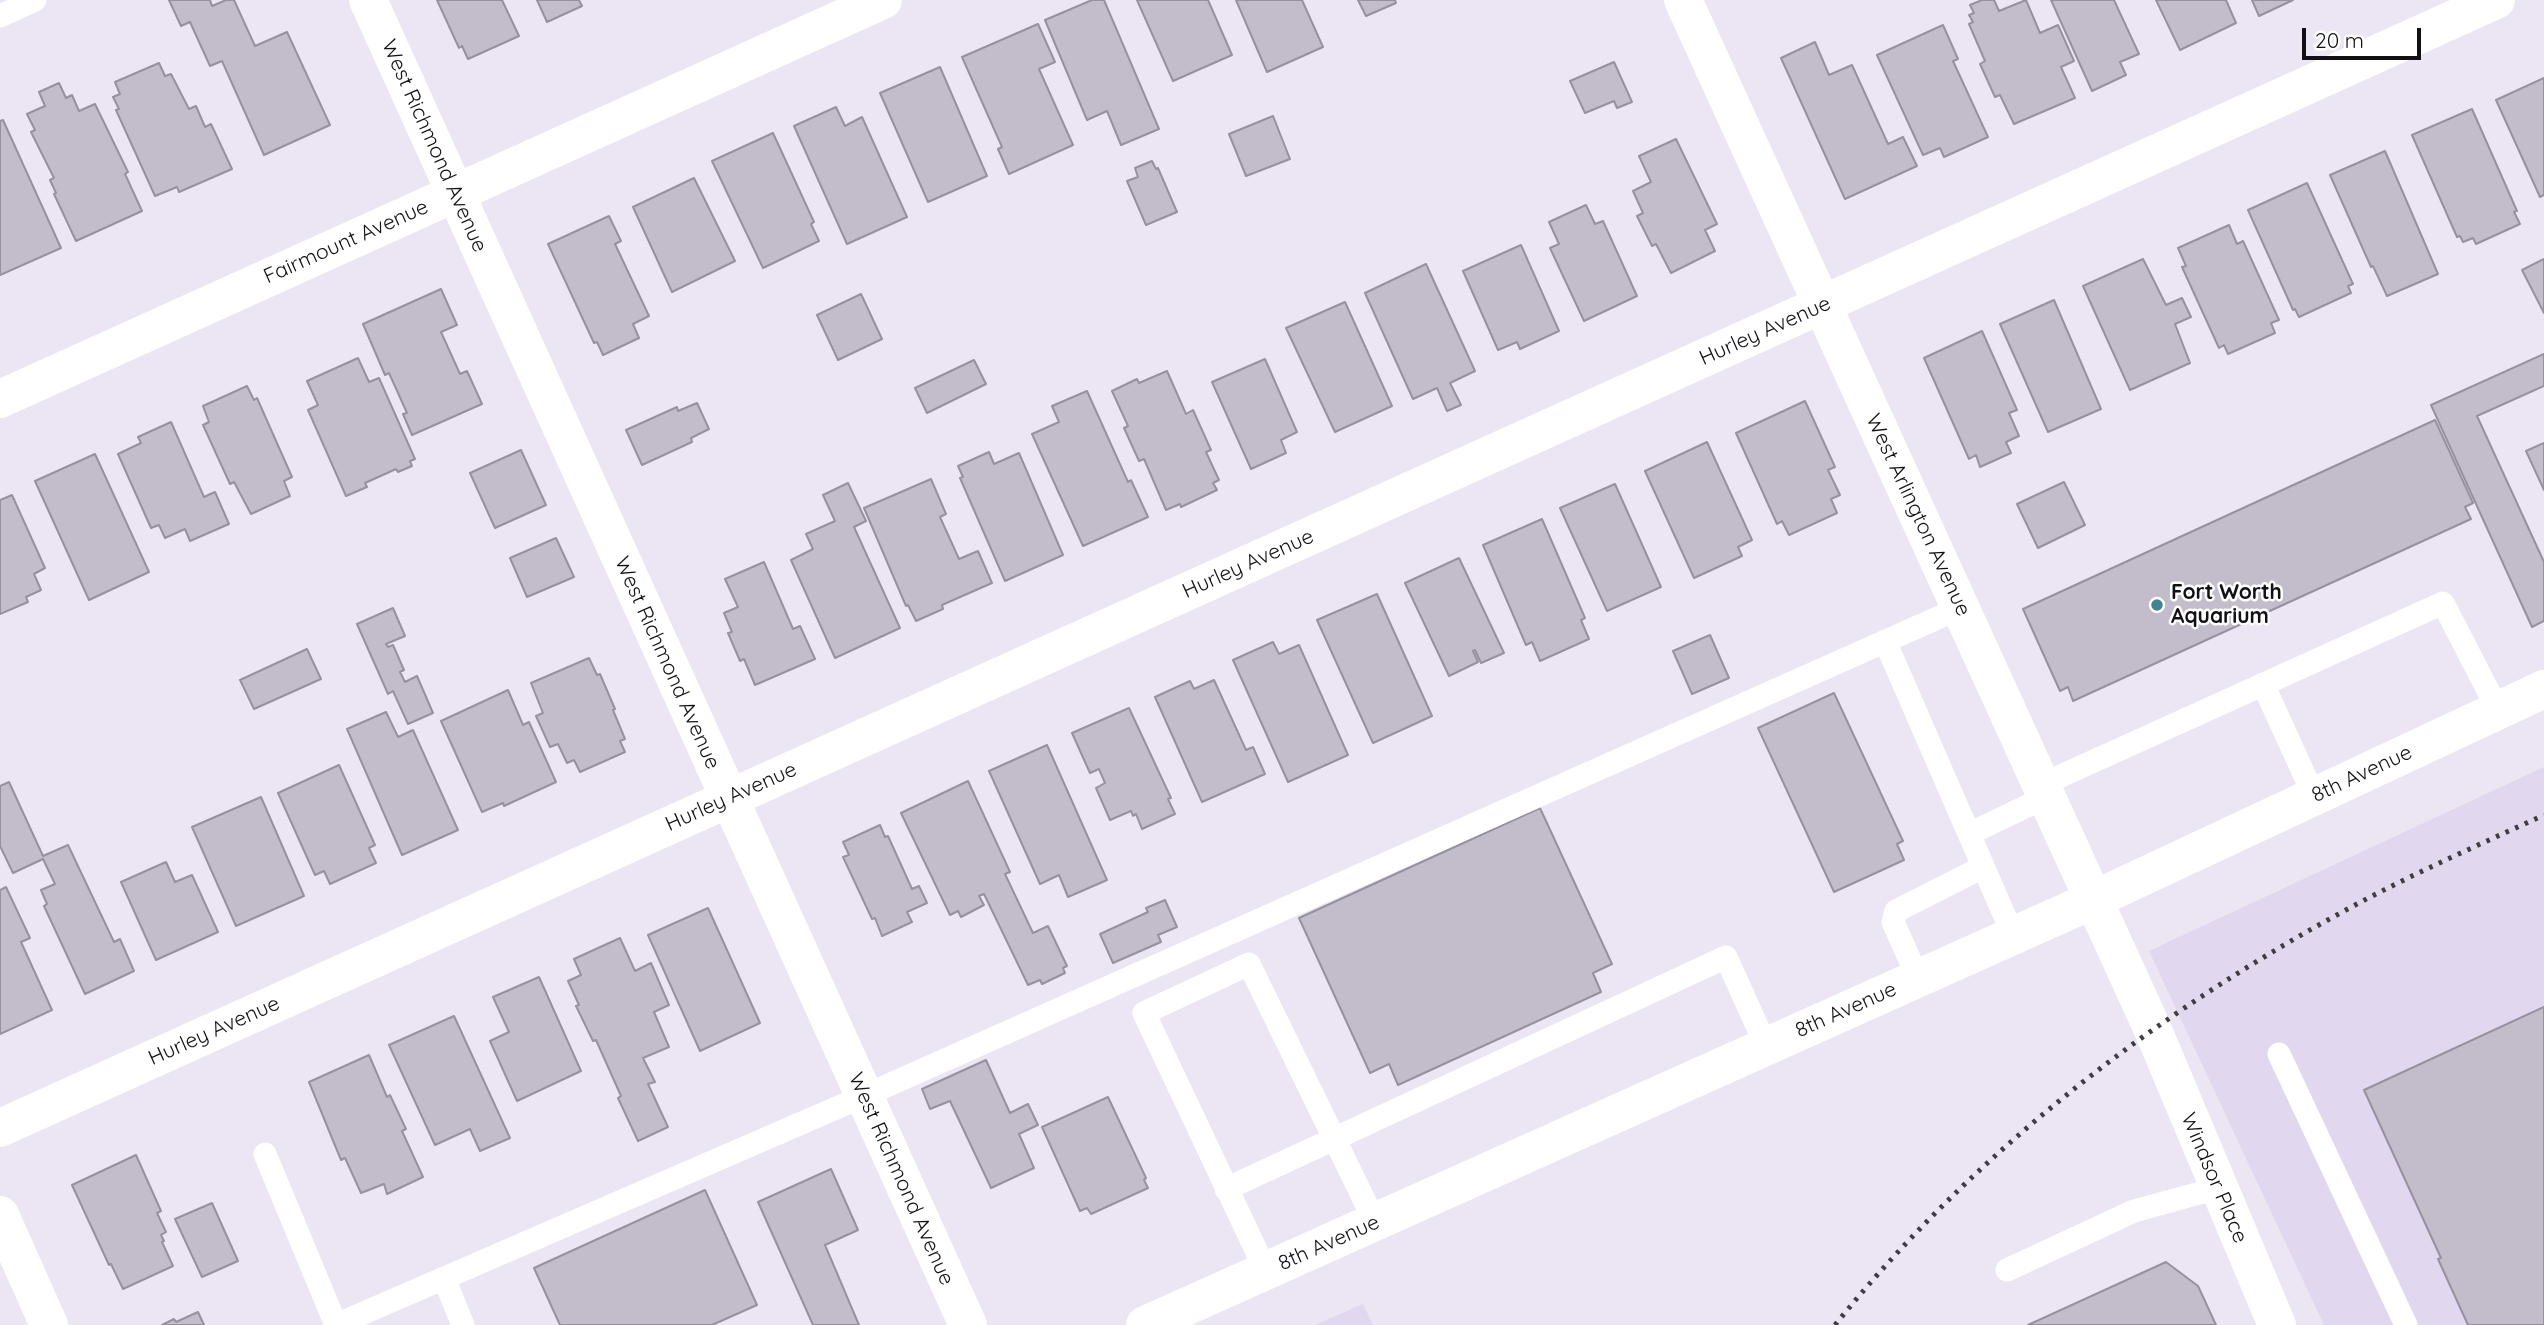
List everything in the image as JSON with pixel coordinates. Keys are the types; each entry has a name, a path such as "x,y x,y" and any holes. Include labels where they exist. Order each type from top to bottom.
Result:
{"street":[{"name":"West Richmond Avenue","path":"368,0 968,1325"},
{"name":"Fairmount Avenue","path":"0,398 883,0"},
{"name":"West Arlington Avenue","path":"1682,0 2152,1030"},
{"name":"Hurley Avenue","path":"0,1128 2496,0"},
{"name":"8th Avenue","path":"1145,1325 2093,900 2544,689"},
{"name":"Windsor Place","path":"2152,1030 2277,1325"},
{"path":"0,1215 49,1325"}],"lane":[{"path":"0,16 35,0"},
{"path":"1969,834 2043,791 2263,684 2443,603 2498,710"},
{"path":"265,1154 336,1325 864,1096 1960,608"},
{"path":"1885,641 2013,935"},
{"path":"2263,684 2314,796"},
{"path":"1918,978 1893,922 1896,911 1983,867"},
{"path":"1226,1189 1726,957 1766,1046"},
{"path":"1266,1271 1144,1013 1249,964 1375,1222"},
{"path":"2279,1054 2406,1325"},
{"path":"2007,1270 2134,1211 2218,1188"},
{"path":"444,1278 463,1325"}],"shaded area":[{"path":"2544,767 2544,1325 2324,1325 2149,951"},
{"path":"1363,1304 1373,1325 1315,1325"}],"building":[{"path":"169,0 210,0 212,6 226,0 234,0 255,46 287,32 330,125 264,155 222,61 210,66 190,22 181,26"},
{"path":"437,0 502,0 519,36 468,59 462,46 459,48"},
{"path":"537,0 579,0 582,6 547,22"},
{"path":"1092,0 1104,0 1159,129 1121,145 1107,111 1087,120 1045,20"},
{"path":"1137,0 1208,0 1232,55 1173,81"},
{"path":"1236,0 1302,0 1323,47 1267,72"},
{"path":"1358,0 1395,0 1396,3 1366,16"},
{"path":"1982,0 1994,0 1999,11 2026,0 2040,33 2058,25 2074,61 2061,67 2075,98 2014,124 2000,95 1995,97 1980,64 1985,61 1969,24 1973,22 1969,15 1974,13 1970,5"},
{"path":"2051,0 2114,0 2139,54 2120,62 2126,75 2092,91"},
{"path":"2156,0 2226,0 2236,23 2180,50"},
{"path":"2252,0 2293,0 2259,16"},
{"path":"1038,24 1055,62 1039,69 1073,145 1009,174 998,149 1002,147 962,57"},
{"path":"1943,25 1958,59 1953,61 1988,137 1944,157 1940,148 1923,155 1877,55"},
{"path":"1815,42 1829,75 1852,65 1888,144 1903,137 1917,166 1845,199 1781,58"},
{"path":"1614,62 1632,102 1617,108 1614,101 1585,113 1570,81"},
{"path":"159,63 165,76 171,74 189,109 196,106 205,127 211,124 232,169 179,192 177,187 155,196 116,110 119,109 113,97 120,94 115,82"},
{"path":"940,67 987,176 928,202 880,93"},
{"path":"2544,78 2544,195 2540,197 2496,100"},
{"path":"59,83 66,98 72,95 79,111 95,104 128,172 125,174 142,211 76,241 54,194 56,193 50,180 54,178 31,132 35,130 27,114 45,106 39,92"},
{"path":"836,107 845,126 862,117 907,217 847,244 794,126"},
{"path":"2472,109 2517,211 2514,212 2520,224 2476,244 2473,238 2463,242 2460,236 2457,237 2412,135"},
{"path":"1273,116 1290,159 1246,176 1229,134"},
{"path":"3,120 61,248 0,275 0,121"},
{"path":"773,133 814,222 811,224 819,241 763,268 712,161"},
{"path":"1676,139 1717,224 1705,230 1715,251 1671,273 1656,244 1652,246 1637,216 1643,213 1633,191 1651,182 1639,156"},
{"path":"2385,151 2438,274 2387,296 2373,266 2371,267 2330,175"},
{"path":"1152,161 1156,169 1158,168 1177,212 1146,225 1127,181 1138,177 1135,168"},
{"path":"694,178 735,261 672,292 633,207"},
{"path":"2307,183 2353,284 2348,286 2351,293 2299,317 2295,309 2293,310 2248,210"},
{"path":"1586,205 1595,224 1603,221 1637,296 1584,321 1550,248 1559,244 1549,222"},
{"path":"609,216 621,241 615,244 649,316 633,324 639,338 603,355 597,342 594,343 548,244"},
{"path":"2229,225 2237,244 2243,241 2279,320 2271,323 2275,333 2228,354 2224,345 2219,348 2182,267 2186,266 2178,248"},
{"path":"1521,245 1559,331 1520,349 1517,342 1498,350 1463,271"},
{"path":"2143,259 2166,305 2182,298 2191,317 2175,324 2190,363 2130,390 2083,286"},
{"path":"2544,259 2544,313 2522,270"},
{"path":"1426,264 1475,371 1450,383 1461,405 1447,411 1437,388 1413,399 1365,293"},
{"path":"441,289 457,325 441,332 460,374 467,371 482,404 412,435 403,414 407,413 389,373 385,375 363,324"},
{"path":"861,294 882,339 838,360 817,315"},
{"path":"2054,300 2101,409 2048,432 2000,324"},
{"path":"1345,302 1392,406 1335,432 1286,328"},
{"path":"1982,331 2017,410 2009,413 2019,436 2006,442 2011,453 1980,467 1976,455 1969,459 1924,358"},
{"path":"2544,354 2544,386 2477,416 2544,562 2544,621 2532,627 2431,405"},
{"path":"358,358 369,382 379,378 415,459 410,461 412,466 398,472 396,469 365,483 367,487 346,496 308,410 318,405 307,381"},
{"path":"1265,359 1297,432 1281,440 1286,453 1251,469 1212,382"},
{"path":"974,360 986,384 927,413 915,388"},
{"path":"1167,371 1186,414 1193,410 1211,450 1206,452 1219,480 1213,483 1217,490 1181,507 1180,504 1166,510 1144,459 1139,461 1124,428 1128,426 1112,391 1137,379 1139,383"},
{"path":"247,386 254,400 257,398 292,477 284,481 290,496 251,514 234,482 230,484 203,425 209,422 203,406"},
{"path":"1087,391 1128,482 1131,480 1148,517 1083,546 1032,434 1059,422 1052,406"},
{"path":"1805,401 1835,467 1828,470 1840,495 1831,499 1837,513 1789,535 1782,521 1777,524 1736,433"},
{"path":"697,403 709,429 691,438 692,442 642,465 626,430 677,407 678,411"},
{"path":"2435,420 2473,503 2465,507 2471,519 2073,701 2068,687 2060,691 2023,609"},
{"path":"171,422 204,497 215,492 229,524 190,541 185,529 165,538 159,525 151,528 118,454 141,443 138,437"},
{"path":"1707,442 1752,540 1738,547 1742,556 1694,578 1645,471"},
{"path":"2544,443 2544,490 2526,451"},
{"path":"521,450 546,505 495,528 470,473"},
{"path":"989,452 994,464 1019,453 1063,555 1005,581 960,478 963,477 958,466"},
{"path":"95,454 149,572 89,600 35,481"},
{"path":"931,479 946,514 940,517 959,559 978,551 992,583 942,605 943,609 916,621 908,605 906,606 864,508"},
{"path":"2064,482 2085,525 2038,548 2017,504"},
{"path":"848,483 866,521 854,527 900,628 835,658 791,560 813,549 806,534 835,521 823,495"},
{"path":"1615,484 1661,587 1607,611 1560,508"},
{"path":"12,495 45,568 34,574 41,590 26,597 28,602 0,614 0,500"},
{"path":"1542,519 1585,618 1581,620 1589,639 1540,661 1532,642 1526,645 1483,545"},
{"path":"556,538 574,577 527,597 510,558"},
{"path":"1459,558 1504,653 1481,663 1475,650 1473,651 1478,662 1449,676 1405,583"},
{"path":"764,562 793,629 800,626 815,659 755,685 744,659 740,661 728,633 732,632 724,613 738,607 725,579"},
{"path":"1377,594 1432,716 1373,743 1317,620"},
{"path":"393,608 405,636 386,644 388,647 393,645 404,670 400,672 405,682 417,676 433,713 408,724 393,691 388,694 357,624"},
{"path":"1710,635 1729,678 1692,694 1673,651"},
{"path":"1273,642 1279,654 1299,645 1348,755 1288,782 1233,660"},
{"path":"307,649 321,679 254,709 240,680"},
{"path":"589,658 597,675 600,674 615,709 613,710 625,739 620,741 625,752 580,772 574,760 567,763 558,744 550,747 536,716 543,713 531,683"},
{"path":"1214,680 1246,750 1253,747 1265,774 1202,802 1155,697 1190,681 1194,689"},
{"path":"508,690 523,725 529,722 556,782 504,806 503,803 482,812 441,721"},
{"path":"1834,693 1903,841 1897,844 1904,860 1834,892 1758,728"},
{"path":"1129,708 1171,798 1168,799 1175,814 1142,829 1136,814 1133,816 1131,811 1110,820 1096,788 1105,783 1099,769 1090,773 1072,733"},
{"path":"386,712 398,737 413,730 458,830 402,855 347,729"},
{"path":"1047,745 1107,880 1068,897 1059,875 1040,884 989,771"},
{"path":"339,765 375,845 369,848 376,863 330,884 324,871 315,875 278,793"},
{"path":"968,781 1010,872 1005,874 1033,933 1048,926 1067,966 1063,968 1065,973 1042,984 1040,980 1028,985 984,894 979,896 984,905 961,917 958,911 950,915 901,813"},
{"path":"9,782 43,856 68,845 114,942 120,939 134,971 85,994 44,906 47,904 41,890 55,884 43,859 13,873 0,846 0,786"},
{"path":"261,797 304,896 236,926 192,827"},
{"path":"1540,808 1612,964 1593,973 1601,992 1398,1085 1389,1064 1370,1073 1299,918"},
{"path":"880,825 885,837 888,836 912,889 919,886 927,903 907,912 912,922 882,936 843,857 849,855 843,842"},
{"path":"166,862 175,882 192,875 218,932 156,960 121,882"},
{"path":"6,887 30,938 21,942 52,1010 0,1034 0,890"},
{"path":"1165,900 1177,927 1158,935 1161,942 1113,963 1100,934 1148,912 1146,908"},
{"path":"708,908 760,1023 700,1051 648,935"},
{"path":"620,938 635,971 651,963 669,1005 654,1012 669,1047 643,1058 655,1082 648,1084 668,1127 638,1141 596,1040 593,1041 576,1006 579,1005 568,981 581,975 574,959"},
{"path":"539,977 581,1071 517,1101 490,1041 509,1032 493,997"},
{"path":"2544,1007 2544,1325 2468,1325 2438,1259 2441,1258 2364,1090"},
{"path":"454,1016 510,1138 480,1151 470,1129 435,1145 389,1045"},
{"path":"369,1055 387,1097 390,1095 406,1129 402,1131 423,1177 387,1194 384,1184 361,1193 345,1158 341,1160 309,1082"},
{"path":"986,1060 1010,1113 1028,1104 1038,1125 1019,1134 1034,1168 991,1188 950,1101 930,1109 922,1089"},
{"path":"1108,1097 1146,1178 1144,1180 1148,1188 1091,1214 1087,1208 1080,1211 1042,1127"},
{"path":"136,1155 161,1211 157,1213 166,1232 161,1235 164,1241 162,1242 173,1266 123,1289 72,1185"},
{"path":"831,1169 858,1230 825,1245 859,1325 813,1325 758,1202"},
{"path":"705,1190 757,1305 712,1325 560,1325 534,1268"},
{"path":"212,1203 238,1261 202,1277 175,1219"},
{"path":"2166,1262 2198,1286 2216,1325 2028,1325"},
{"path":"198,1312 204,1325 162,1325 174,1319 176,1322"}],"railway":[{"path":"1835,1325 1888,1263 1944,1204 2065,1096 2130,1047 2196,1000 2335,916 2544,815"}],"place":[{"name":"Fort Worth Aquarium","path":"2157,605"}]}
